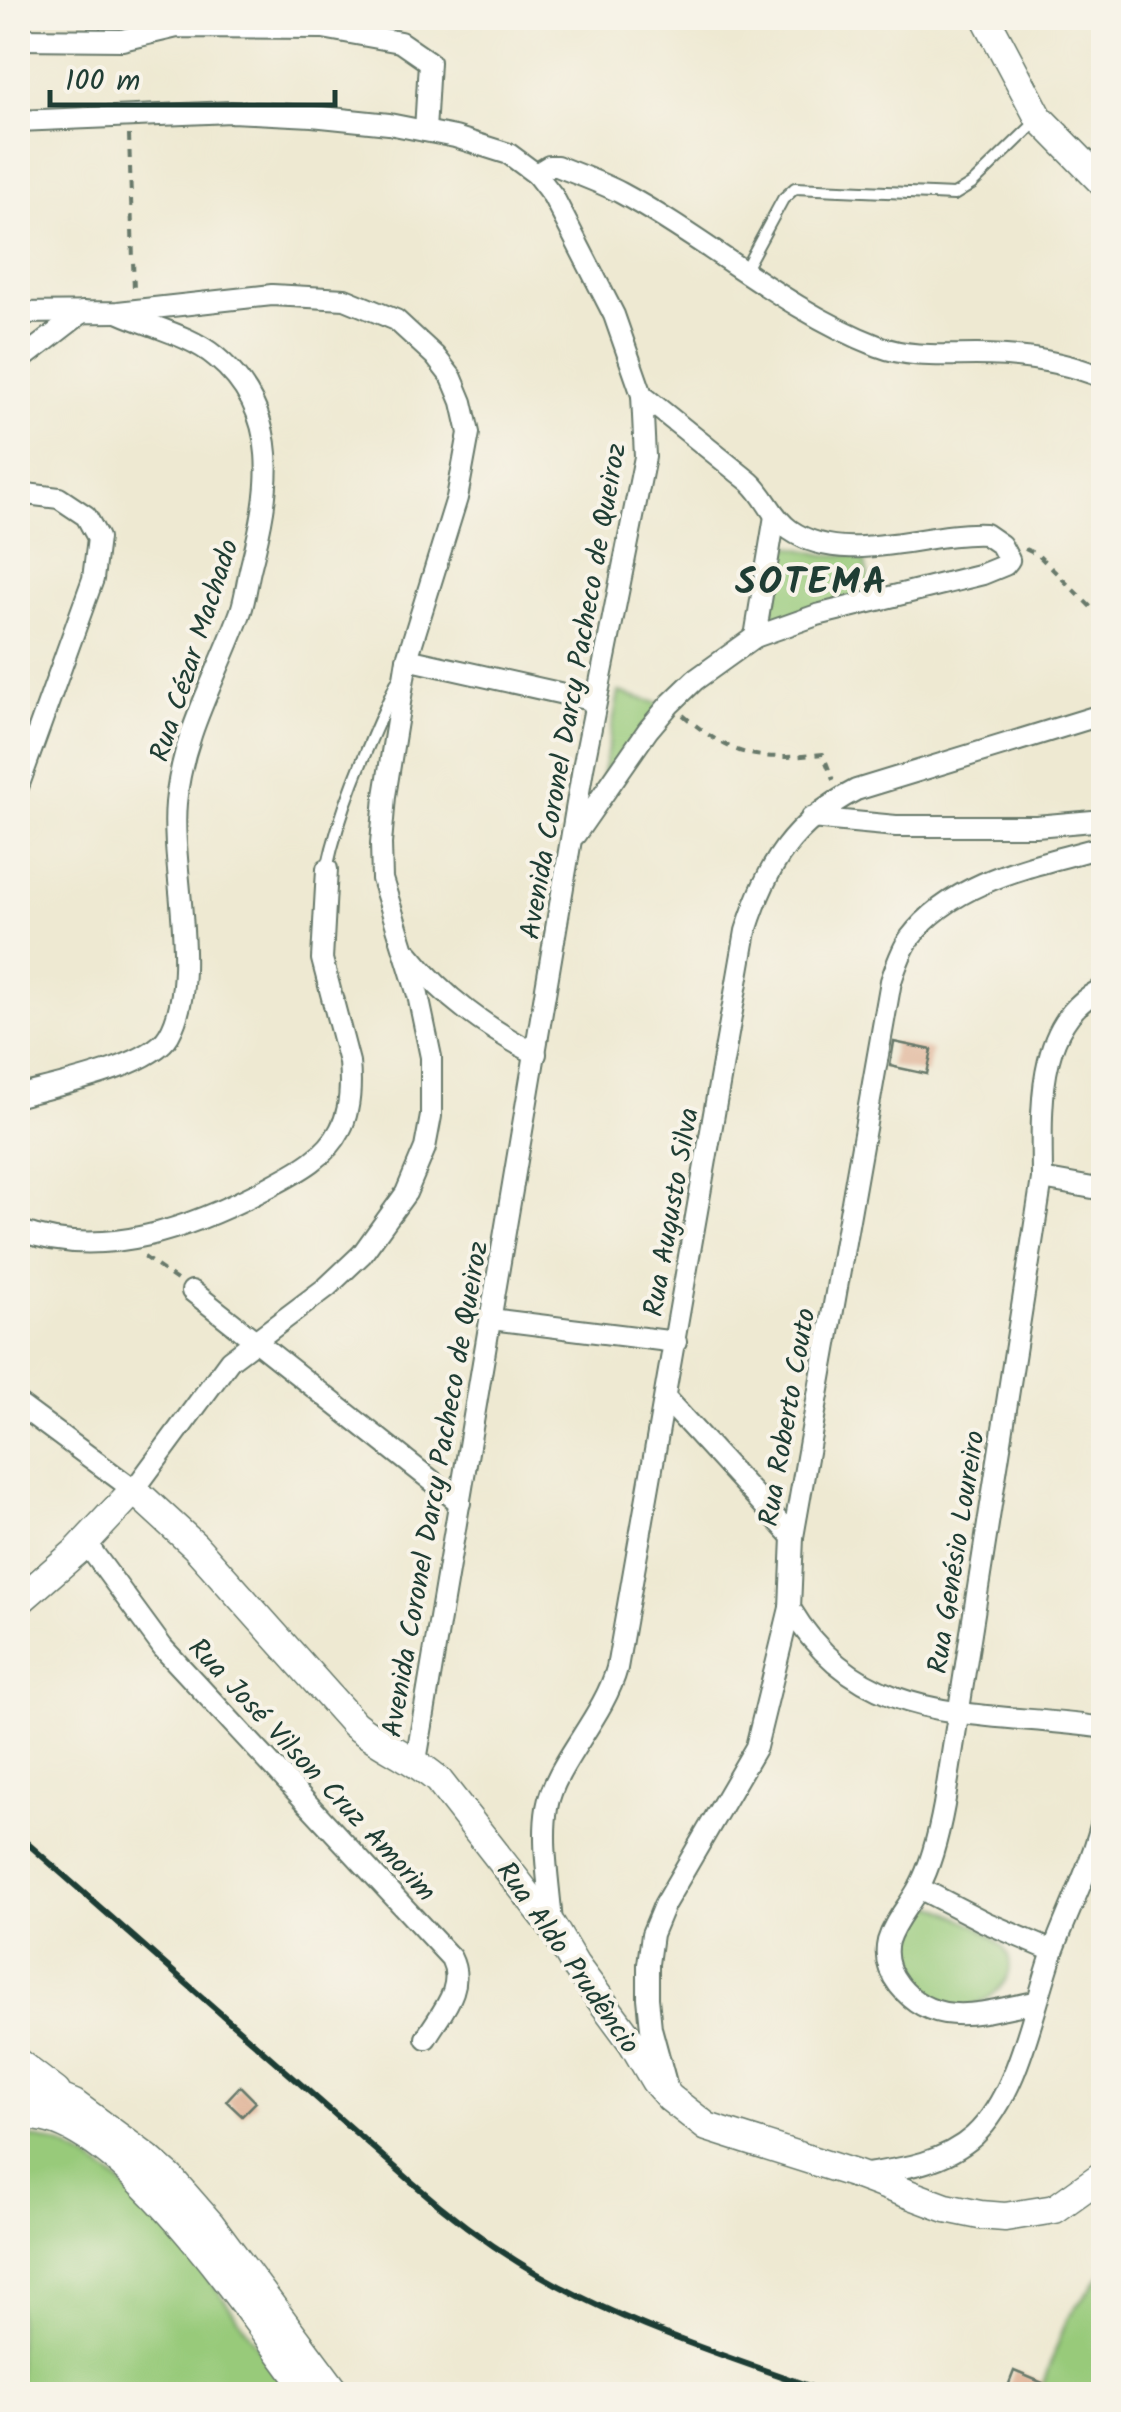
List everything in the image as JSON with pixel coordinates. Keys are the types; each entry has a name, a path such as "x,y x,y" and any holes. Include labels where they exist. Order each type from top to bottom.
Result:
{"street":[{"path":"986,18 1040,118 1104,184"},
{"path":"18,39 122,40 177,27 229,26 323,28 388,39 400,42 429,62 425,131"},
{"name":"Avenida Coronel Darcy Pacheco de Queiroz","path":"18,121 232,112 353,119 425,131 509,154 536,174 553,196 600,286 642,394 645,457 605,671 595,701 416,1761"},
{"path":"536,174 557,166 592,179 654,212 744,272 852,335 882,348 938,358 974,355 1046,360 1104,378"},
{"path":"18,314 118,312 272,295 345,299 396,320 435,356 452,378 469,434 456,498 408,659 381,844 382,879 418,996 431,1058 430,1116 424,1148 406,1193 362,1254 310,1301 254,1339 216,1377 134,1490 86,1543 18,1602"},
{"path":"18,362 84,312"},
{"name":"Rua Cézar Machado","path":"18,1096 133,1061 163,1044 170,1033 183,971 175,806 180,777 186,744 242,608 268,492 265,438 256,412 230,370 197,344 118,312"},
{"path":"574,836 670,704 695,680 755,637 817,614 983,574 1006,566 1009,560 1006,550 989,535 863,546 840,546 804,538 775,516 762,492 642,394"},
{"path":"18,493 59,498 86,516 98,538 98,557 18,787"},
{"path":"755,637 775,516"},
{"path":"408,659 595,701"},
{"name":"Rua Augusto Silva","path":"552,1926 547,1807 613,1682 746,931 761,887 784,846 811,818 841,798 879,780 1104,714"},
{"path":"811,818 924,826 1036,826 1104,820"},
{"name":"Rua Roberto Couto","path":"670,2098 648,1998 652,1934 664,1905 756,1747 790,1608 793,1537 884,1005 898,961 908,940 920,927 962,895 991,879 1104,846"},
{"path":"18,1230 56,1240 120,1240 189,1226 222,1212 315,1159 340,1132 347,1113 350,1078 322,959 326,869"},
{"path":"396,930 405,949 449,997 480,1022 536,1054"},
{"name":"Rua Genésio Loureiro","path":"1035,2002 954,2016 939,2014 910,1998 891,1972 886,1956 893,1929 919,1888 940,1826 1042,1179 1045,1068 1066,1022 1080,1003 1104,988"},
{"path":"1042,1179 1104,1190"},
{"path":"192,1290 460,1502"},
{"path":"491,1319 676,1342"},
{"path":"666,1399 793,1537"},
{"path":"18,1404 134,1490"},
{"name":"Rua Aldo Prudêncio","path":"134,1490 195,1546 354,1724 416,1761 449,1793 552,1926 574,1965 670,2098 708,2127 946,2208 1006,2217 1054,2208 1104,2174"},
{"name":"Rua José Vilson Cruz Amorim","path":"86,1543 163,1648 451,1958 458,1974 457,1986 426,2038"},
{"path":"790,1608 821,1653 859,1682 910,1702 957,1714 1104,1728"},
{"path":"858,2175 907,2168 957,2149 973,2137 1001,2101 1092,1857 1104,1813"},
{"path":"919,1888 1054,1951"},
{"path":"18,2063 148,2158 190,2200 337,2394"},
{"path":"74,2104 48,2093 18,2093 28,2117 83,2135 158,2195 310,2394"}],"lane":[{"path":"744,272 783,199 796,188 954,195 972,184 1040,118"},
{"path":"326,869 360,763 408,659"}],"path":[{"path":"128,136 134,298"},
{"path":"1038,555 1104,620"},
{"path":"694,724 734,751 764,758 822,754 828,768"},
{"path":"120,1240 192,1290"}],"green space":[{"path":"776,543 825,555 863,555 872,591 775,621 766,619"},
{"path":"619,692 663,705 600,788"},
{"path":"936,1906 983,1930 1006,1952 1010,1966 1006,1980 991,1996 969,2008 948,2009 904,1987 896,1954 899,1939 915,1917"},
{"path":"21,2136 61,2146 100,2168 138,2199 209,2279 293,2394 18,2394"},
{"path":"1103,2272 1103,2394 1039,2394 1067,2319"}],"building":[{"path":"894,1042 932,1050 927,1074 890,1066"},
{"path":"240,2086 256,2102 242,2116 226,2101"},
{"path":"1014,2371 1043,2383 1039,2394 1005,2394"}],"railway":[{"path":"18,1835 413,2183 492,2245 534,2272 609,2310 831,2394"}],"district":[{"name":"SOTEMA","path":"812,581"}]}
